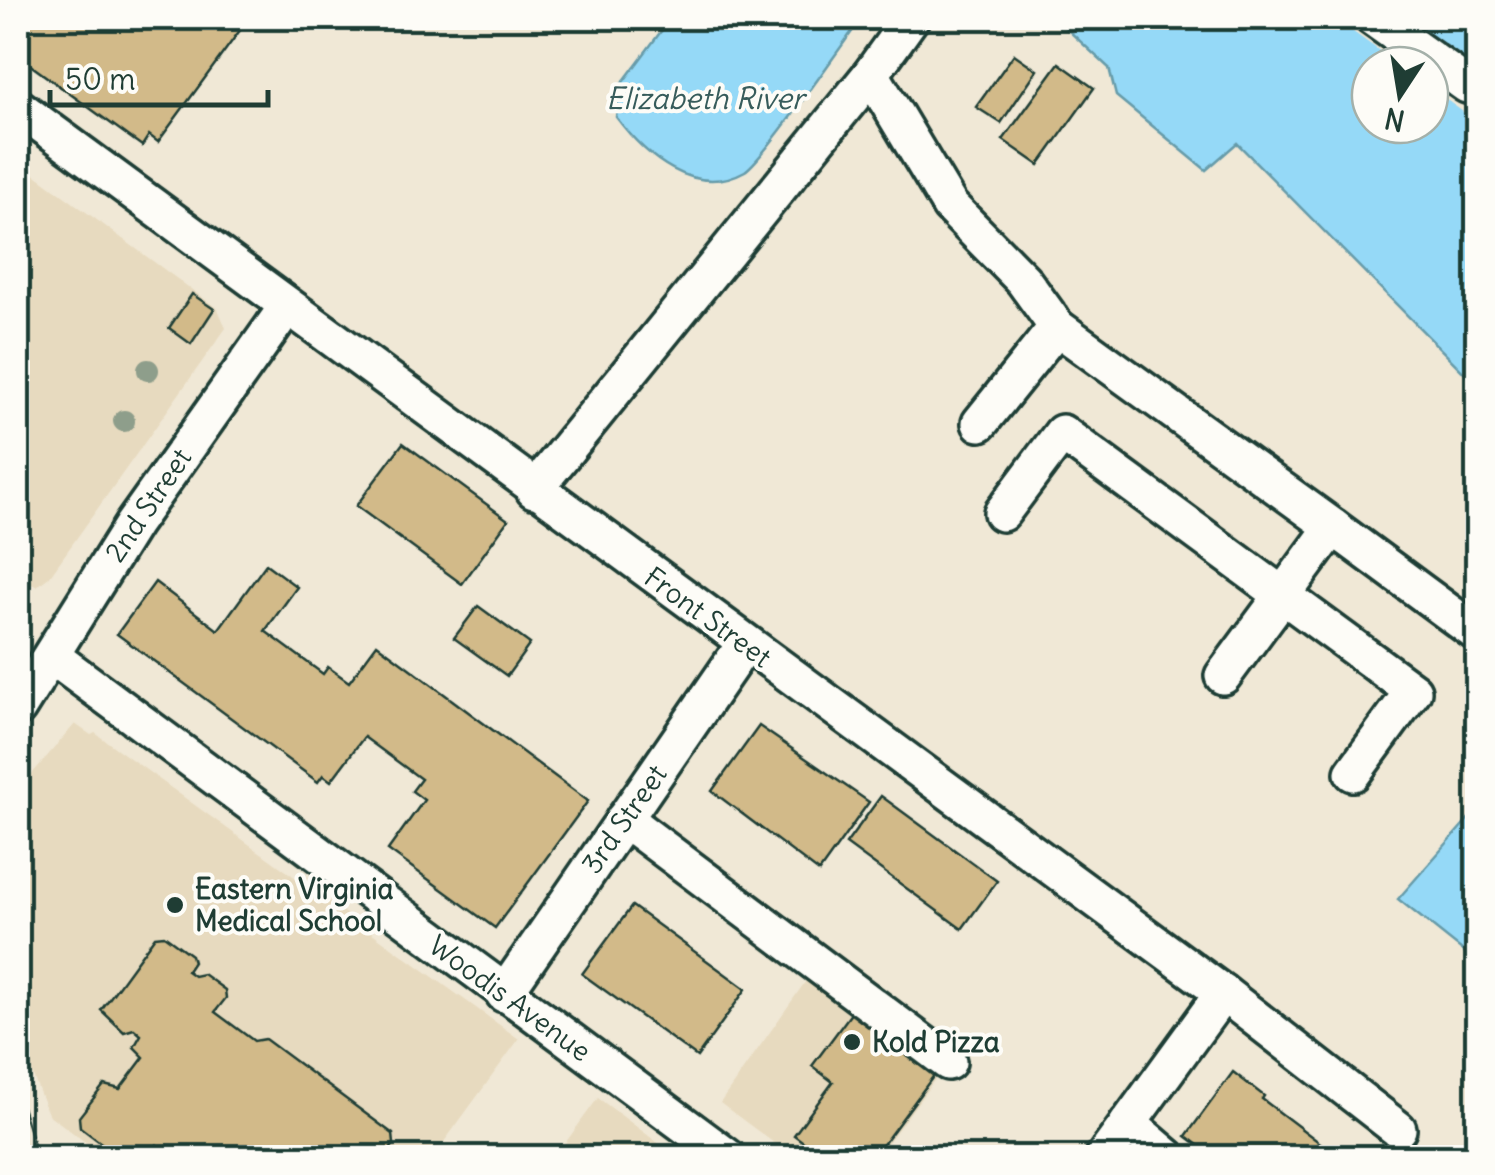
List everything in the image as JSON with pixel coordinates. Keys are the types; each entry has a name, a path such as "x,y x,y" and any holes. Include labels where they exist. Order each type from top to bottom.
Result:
{"street":[{"path":"534,490 871,74 911,18"},
{"path":"1373,18 1466,85"},
{"path":"871,74 950,206 1022,280 1057,327 1478,634"},
{"name":"Front Street","path":"18,107 286,308 1223,993 1398,1129"},
{"name":"2nd Street","path":"18,708 133,524 286,308"},
{"path":"980,424 1057,327"},
{"path":"1002,512 1062,434 1413,691 1353,773"},
{"path":"1223,676 1333,527"},
{"name":"3rd Street","path":"504,994 745,644"},
{"name":"Woodis Avenue","path":"53,657 729,1158"},
{"path":"624,819 948,1062"},
{"path":"1103,1158 1223,993"},
{"path":"1128,1123 1168,1158"}],"shaded area":[{"path":"18,162 218,309 226,328 49,577 37,586 18,580"},
{"name":"Eastern Virginia Medical School","path":"75,724 91,735 95,733 519,1039 433,1157 105,1157 48,1114 22,1048 18,1020 18,790"},
{"path":"815,968 945,1066 877,1157 793,1157 720,1103"},
{"path":"598,1098 677,1157 555,1157"}],"water":[{"name":"Elizabeth River","path":"671,18 862,18 755,162 745,171 708,180 690,177 656,159 616,117 620,86"},
{"path":"1055,18 1477,18 1477,386 1237,143 1206,170 1116,96 1109,68"},
{"path":"1477,809 1477,962 1398,899"}],"pier":[{"path":"1334,18 1406,18 1443,45 1371,45"},
{"path":"1450,50 1477,70 1477,99 1466,114 1450,102"}],"building":[{"path":"18,18 249,18 158,142 149,135 142,146 18,56"},
{"path":"1014,54 1037,70 1001,123 976,107"},
{"path":"1059,63 1094,88 1039,165 1003,140"},
{"path":"192,294 214,309 191,344 169,328"},
{"path":"403,443 508,520 462,584 356,506"},
{"path":"266,564 297,587 265,631 323,674 328,667 349,682 377,644 588,801 495,928 388,850 424,800 412,791 421,779 364,737 331,781 323,775 318,782 117,634 155,582 218,630"},
{"path":"478,606 530,644 507,676 454,638"},
{"path":"759,726 869,802 819,872 712,791"},
{"path":"881,796 997,881 962,929 846,844"},
{"path":"632,906 746,989 697,1057 582,974"},
{"path":"164,935 191,955 193,962 187,971 194,976 203,974 225,990 226,998 215,1012 254,1041 265,1039 393,1134 394,1144 384,1158 169,1158 157,1145 148,1158 121,1158 80,1127 79,1117 104,1085 120,1089 144,1057 134,1047 141,1035 134,1029 124,1032 101,1010 155,936"},
{"path":"852,1012 935,1074 873,1158 825,1158 794,1135 833,1082 812,1066"},
{"path":"1233,1072 1340,1158 1215,1158 1186,1136"}],"tram line":[{"path":"18,1094 38,1158"}],"place":[{"name":"Eastern Virginia Medical School","path":"175,905"},
{"name":"Kold Pizza","path":"852,1042"}]}
